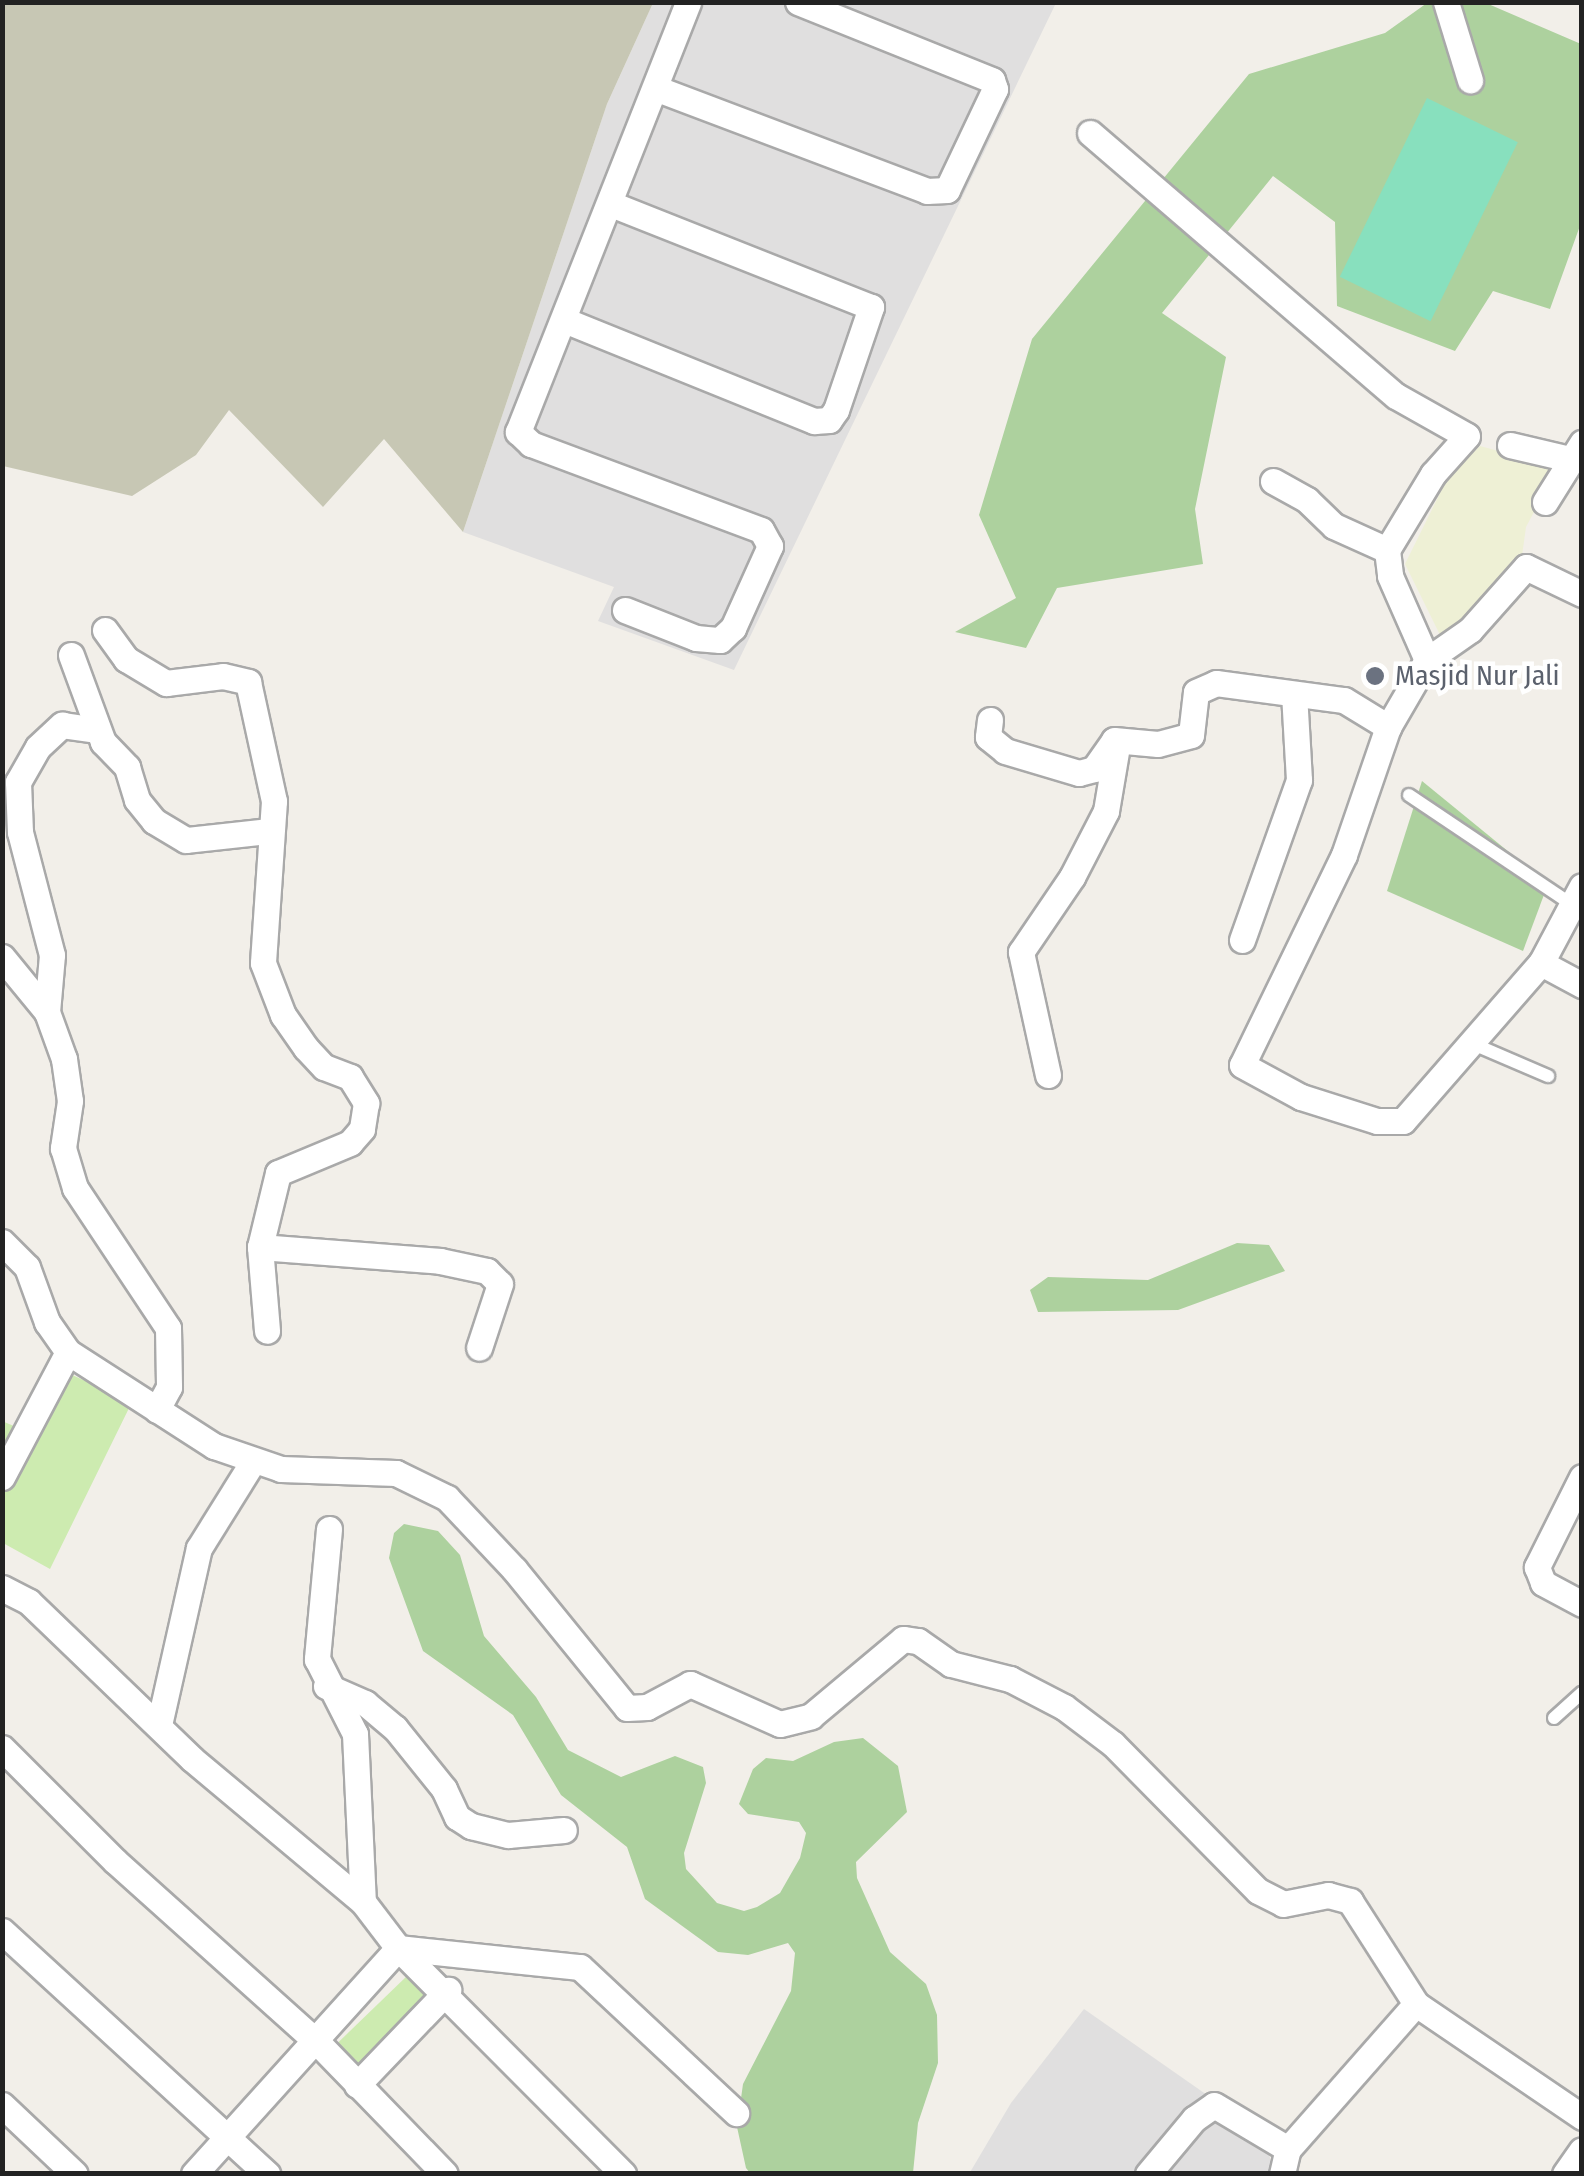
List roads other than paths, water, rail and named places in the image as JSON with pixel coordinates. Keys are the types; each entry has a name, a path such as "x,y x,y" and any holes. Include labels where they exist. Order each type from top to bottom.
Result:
{"street":[{"path":"625,610 696,638 724,638 770,539 520,436 688,2"},
{"path":"654,88 927,191 947,190 995,89 992,80 798,2"},
{"path":"1446,2 1470,80"},
{"path":"1090,133 1396,396 1466,436 1434,474 1387,550 1390,576 1427,660"},
{"path":"564,320 814,421 827,421 836,410 873,308 611,204"},
{"path":"1510,445 1576,451 1546,502"},
{"path":"1273,482 1344,532 1387,550"},
{"path":"1578,896 1540,963 1404,1121 1377,1121 1301,1097 1242,1066 1316,918 1388,727 1427,660 1470,630 1526,567 1582,594"},
{"path":"104,630 126,659 166,683 223,676 248,682 267,753 274,801 263,964 283,1014 306,1048 324,1066 350,1077 366,1103 362,1128 350,1143 281,1168 260,1247 267,1331"},
{"path":"71,655 98,730 127,766 136,800 173,834 186,840 270,831"},
{"path":"1118,741 1158,744 1191,735 1196,692 1204,686 1236,683 1344,700 1388,727"},
{"path":"1242,940 1299,780 1294,694"},
{"path":"990,720 988,738 1005,750 1080,773 1094,769 1118,741"},
{"path":"46,1012 52,955 20,832 18,782 38,747 62,725 98,730"},
{"path":"1048,1076 1021,952 1072,877 1106,811 1118,741"},
{"path":"4,962 46,1012 64,1059 70,1101 64,1148 74,1188 168,1328 169,1387 157,1410"},
{"path":"1540,963 1582,985"},
{"path":"2,1242 27,1267 47,1322 68,1352 157,1410 252,1463 309,1473 382,1471 427,1484 514,1568 627,1708 648,1707 690,1684 780,1724 824,1709 903,1639 951,1664 1010,1679 1114,1744 1271,1900 1295,1904 1328,1896 1350,1901 1416,2004 1582,2117"},
{"path":"260,1247 440,1261 487,1271 500,1284 480,1348"},
{"path":"2,1477 68,1352"},
{"path":"160,1725 198,1548 252,1463"},
{"path":"1582,1477 1536,1567 1543,1583 1582,1604"},
{"path":"329,1529 317,1624 326,1686 355,1734 363,1902"},
{"path":"2,1588 29,1602 160,1725 363,1902 398,1948 448,1990 623,2174"},
{"path":"326,1686 366,1703 395,1728 444,1789 457,1817 471,1826 508,1835 564,1830"},
{"path":"2,1748 115,1861 318,2043 444,2174"},
{"path":"2,1931 232,2136 267,2174"},
{"path":"194,2174 318,2043 398,1948"},
{"path":"398,1948 580,1967 736,2113"},
{"path":"357,2085 448,1990"},
{"path":"1148,2174 1194,2119 1214,2105 1285,2161 1416,2004"},
{"path":"2,2105 75,2174"},
{"path":"1565,2174 1582,2150"}],"lane":[{"path":"1409,795 1578,896"},
{"path":"1471,1044 1548,1076"},
{"path":"1554,1718 1582,1693"}],"place":[{"name":"Masjid Nur Jali","path":"1375,676"}]}
